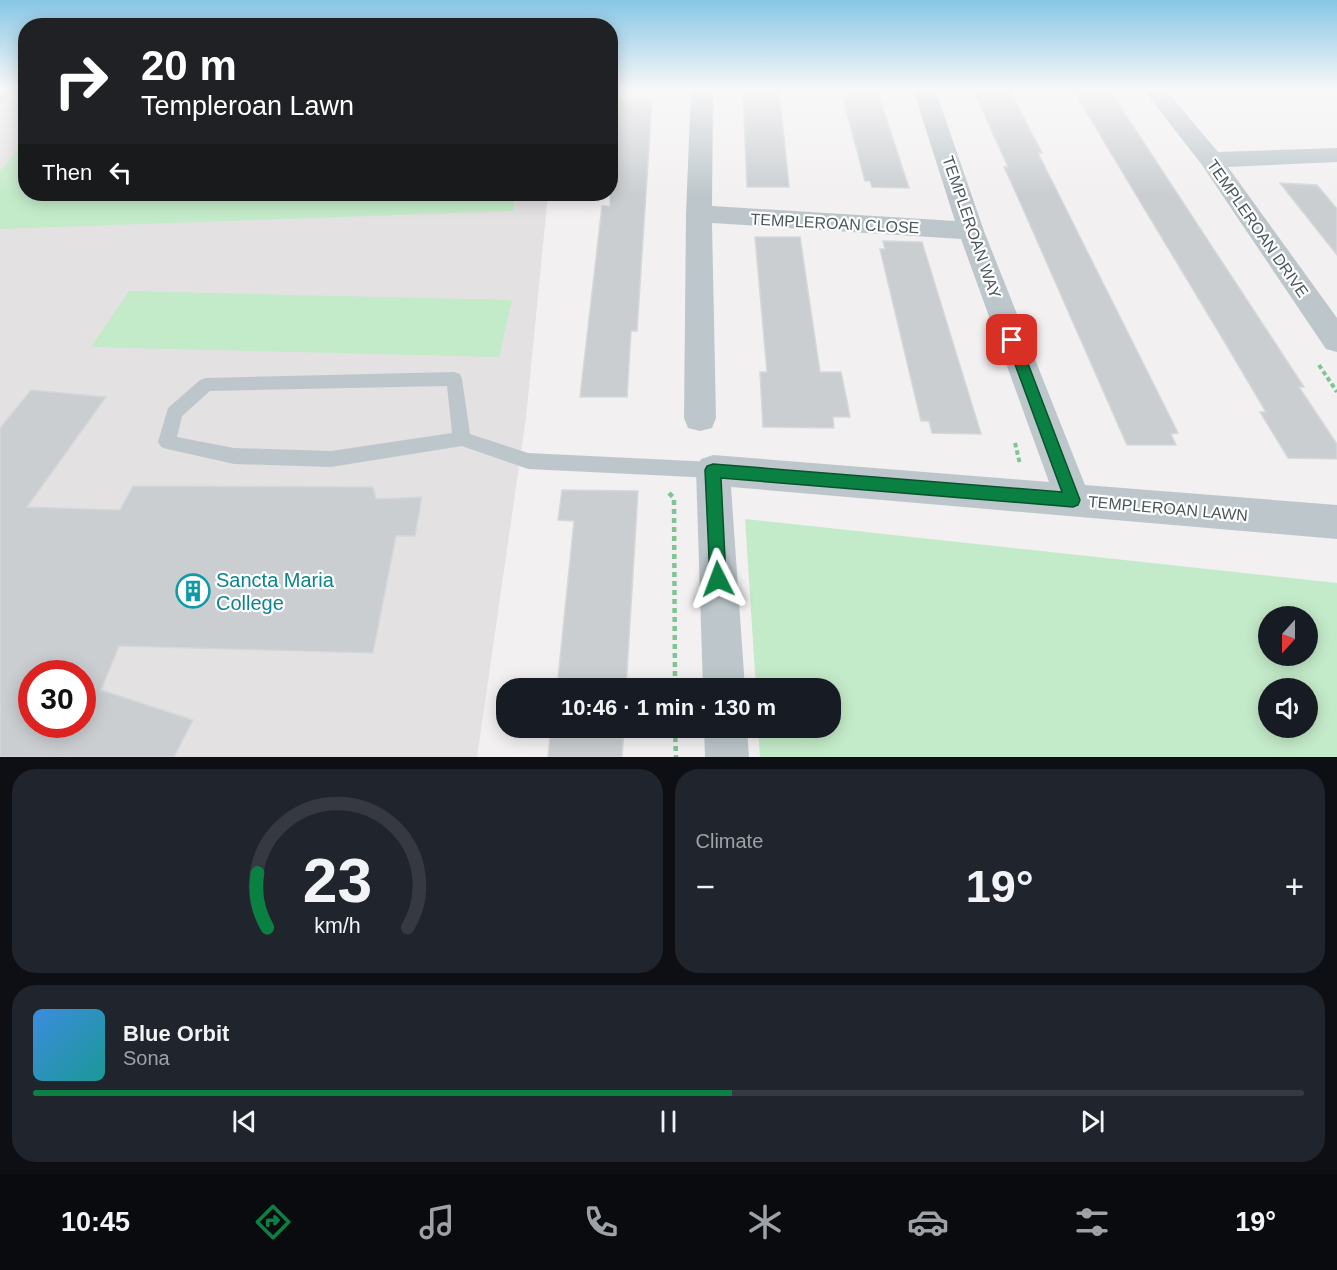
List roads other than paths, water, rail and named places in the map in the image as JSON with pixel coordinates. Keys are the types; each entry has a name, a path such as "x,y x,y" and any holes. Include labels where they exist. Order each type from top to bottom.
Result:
{"street":[{"path":"700,418 701,124"},
{"name":"TEMPLEROAN WAY","path":"936,124 971,231 1073,500"},
{"name":"TEMPLEROAN DRIVE","path":"1183,124 1211,160 1337,341"},
{"path":"1211,160 1337,155"},
{"name":"TEMPLEROAN CLOSE","path":"699,214 971,231"},
{"path":"713,470 723,678"},
{"name":"TEMPLEROAN LAWN","path":"713,470 1337,522"},
{"path":"726,738 727,757"}],"lane":[{"path":"462,439 454,379 434,379 206,385 174,413 167,442 234,456 331,459 462,439 528,461 713,470"}],"place":[{"name":"Sancta Maria College","path":"193,591"}]}
